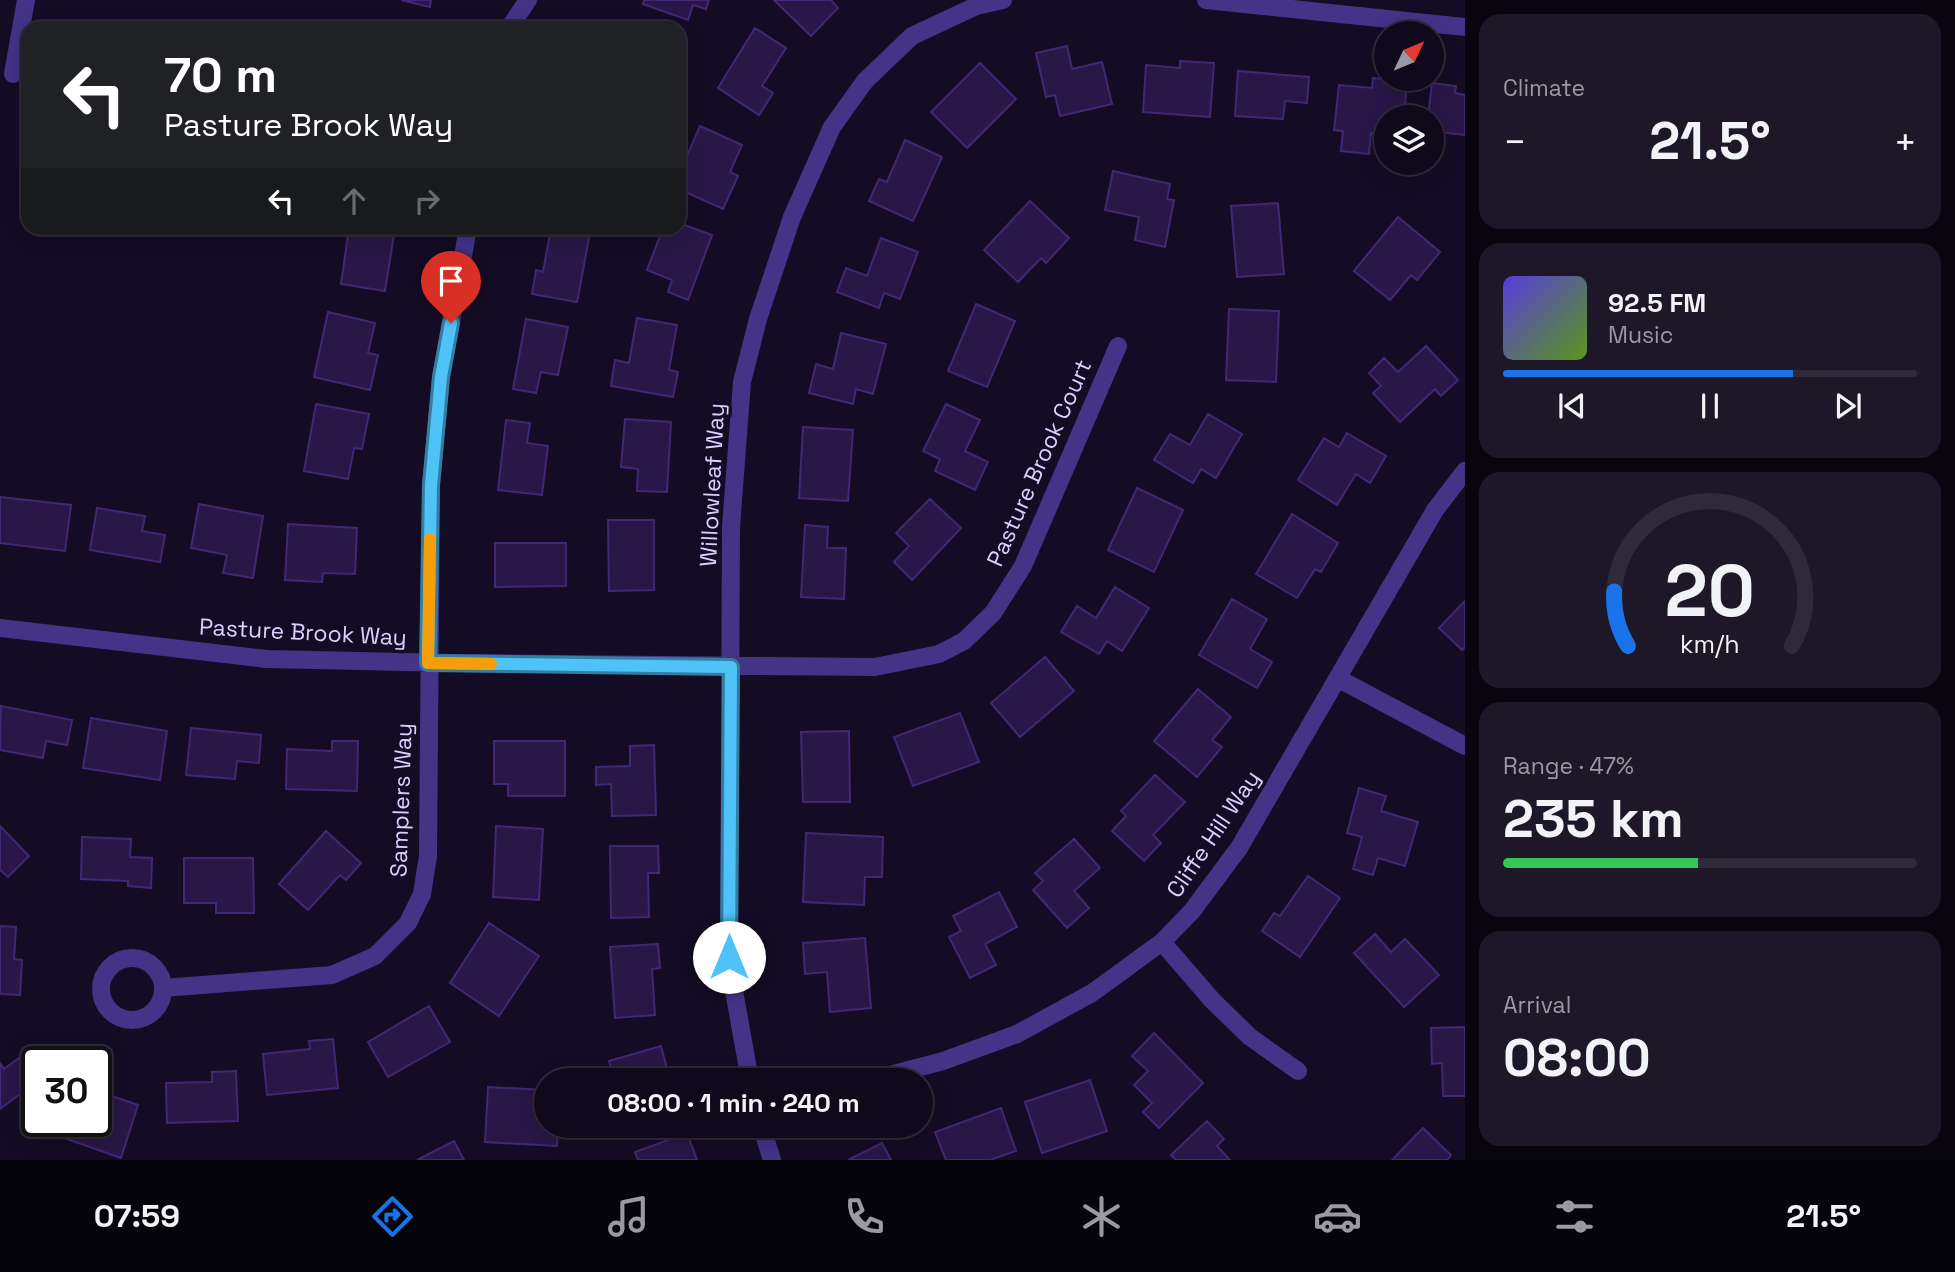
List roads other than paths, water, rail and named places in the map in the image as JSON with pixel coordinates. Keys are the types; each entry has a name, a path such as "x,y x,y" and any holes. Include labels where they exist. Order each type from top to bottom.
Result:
{"street":[{"path":"22,21 26,0"},
{"path":"514,21 528,0"},
{"name":"Willowleaf Way","path":"748,1068 729,964 731,527 742,382 758,319 792,217 832,127 865,81 912,36 976,6 1003,0"},
{"path":"1206,0 1465,27"},
{"path":"13,74 21,28"},
{"name":"Samplers Way","path":"163,988 332,975 376,956 408,923 422,894 428,856 431,485 441,377 467,235"},
{"name":"Pasture Brook Court","path":"731,667 875,667 939,654 964,640 993,613 1023,566 1118,346"},
{"name":"Cliffe Hill Way","path":"916,1068 1017,1034 1092,993 1162,942 1192,911 1239,848 1435,510 1465,471"},
{"name":"Pasture Brook Way","path":"0,628 267,659 731,667"},
{"path":"1339,679 1465,746"},
{"path":"1162,942 1212,1000 1250,1037 1298,1071"},
{"path":"765,1138 772,1160"}]}
